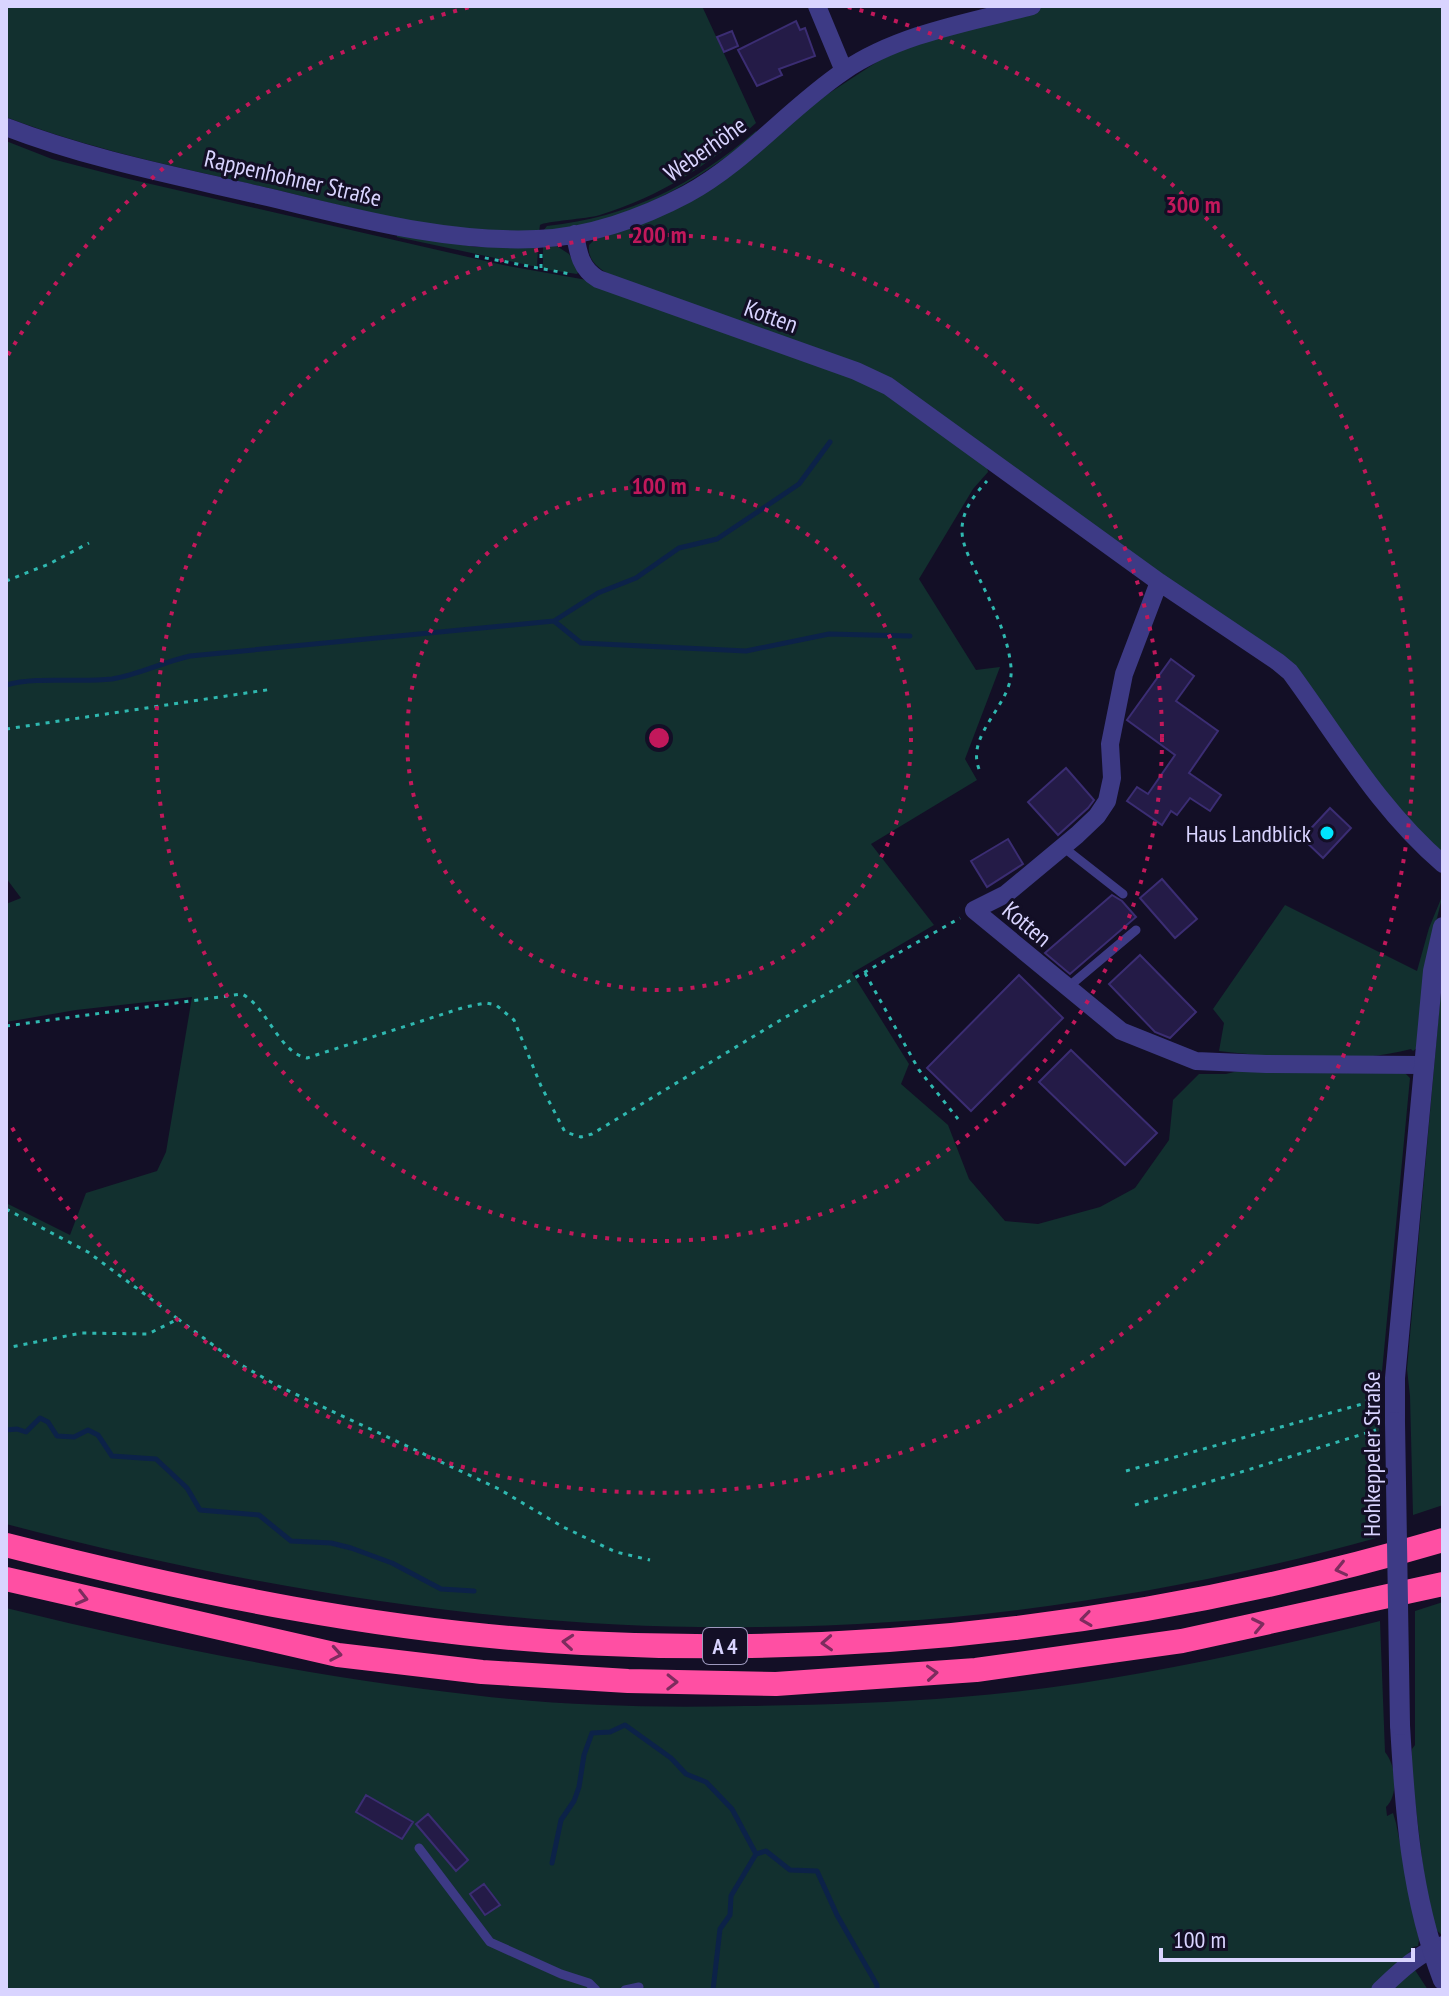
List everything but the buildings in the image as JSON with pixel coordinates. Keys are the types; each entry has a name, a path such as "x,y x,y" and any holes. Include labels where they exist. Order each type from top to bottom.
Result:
{"highway":[{"name":"A 4","path":"6,1545 163,1583 322,1614 485,1635 676,1647 901,1640 1136,1612 1271,1586 1443,1540"},
{"name":"A 4","path":"6,1579 338,1655 497,1673 628,1681 776,1684 976,1670 1182,1641 1443,1584"}],"street":[{"path":"817,6 844,71"},
{"name":"Weberhöhe","path":"575,234 617,223 687,194 744,155 844,71 912,39 1032,6"},
{"name":"Rappenhohner Straße","path":"6,127 52,144 137,166 422,232 510,240 575,234"},
{"path":"575,234 577,251 589,274"},
{"name":"Kotten","path":"589,274 856,371 888,386 1159,582 1290,672 1368,785 1395,818 1443,864"},
{"name":"Kotten","path":"1159,582 1124,674 1110,744 1112,778 1107,801 1097,816 1006,894 974,910 1121,1031 1196,1061 1424,1065"},
{"name":"Hohkeppeler Straße","path":"1443,927 1433,971 1390,1425 1406,1820 1421,1911 1437,1947 1443,1980"},
{"path":"1380,1990 1401,1970 1437,1947"}],"lane":[{"path":"1063,847 1123,894"},
{"path":"1067,988 1136,930"},
{"path":"419,1848 490,1942 589,1983 596,1990"},
{"path":"625,1990 639,1987"}],"path":[{"path":"541,270 580,276 589,274"},
{"path":"979,769 975,759 977,746 1006,689 1012,669 998,618 968,555 961,532 963,517 975,494 1001,466"},
{"path":"6,581 49,564 89,543"},
{"path":"6,729 273,689"},
{"path":"6,1026 242,994 256,1004 293,1054 307,1058 428,1018 486,1003 505,1011 514,1020 541,1086 565,1132 581,1137 592,1134 784,1018 974,910"},
{"path":"865,973 919,1070 958,1119"},
{"path":"6,1209 88,1252 236,1362 278,1386 499,1489 563,1527 616,1552 650,1560"},
{"path":"6,1348 81,1333 148,1334 178,1319"},
{"path":"1126,1471 1362,1404 1373,1395"},
{"path":"1135,1505 1390,1425"}],"green space":[{"path":"6,6 702,6 756,123 683,178 644,199 600,215 540,225 539,232 469,230 434,225 366,212 134,156 69,139 6,117"},
{"path":"1032,6 1443,6 1443,853 1393,805 1296,668 1185,592 934,410 614,277 600,268 590,256 589,245 594,240 620,230 912,39"},
{"path":"756,131 758,133 721,161 641,206 597,222 543,231 547,226 606,215 659,195 708,167"},
{"path":"6,141 52,159 129,179 503,265 587,280 879,390 986,463 988,472 973,489 919,579 976,670 1000,667 965,759 977,780 871,844 934,925 852,973 909,1064 901,1084 948,1125 969,1179 1005,1221 1038,1224 1100,1207 1135,1188 1169,1140 1173,1100 1199,1074 1226,1074 1242,1070 1403,1071 1410,1078 1379,1403 1380,1537 1227,1575 1072,1603 916,1620 759,1627 569,1622 379,1601 191,1568 6,1524 6,1203 70,1235 86,1193 157,1171 166,1152 192,997 76,1010 6,1022 6,904 21,898 6,878"},
{"path":"397,234 476,247 538,247 537,267 397,237"},
{"path":"555,245 569,254 579,271 577,274 543,269 543,247"},
{"path":"1443,894 1435,926 1417,1048 1413,1051 1315,1059 1219,1051 1224,1023 1213,1009 1285,905 1417,971"},
{"path":"1443,967 1443,1505 1413,1515 1407,1369"},
{"path":"1443,1602 1443,1936 1434,1928 1426,1892 1411,1768 1415,1745 1415,1611"},
{"path":"6,1608 180,1647 355,1679 541,1702 677,1707 880,1702 1014,1692 1172,1668 1380,1621 1385,1752 1392,1764 1394,1780 1393,1795 1386,1807 1387,1816 1393,1813 1396,1823 1418,1946 1413,1947 1374,1990 6,1990"},
{"path":"1415,1970 1428,1990 1389,1990"}],"waterway":[{"path":"554,621 598,593 636,578 679,548 717,539 799,484 830,442"},
{"path":"6,685 32,681 112,679 190,656 554,621 581,643 746,651 829,634 910,636"},
{"path":"6,1430 26,1432 40,1418 48,1422 57,1436 74,1437 88,1430 98,1435 112,1456 156,1459 187,1488 200,1510 259,1515 291,1541 331,1543 351,1548 392,1563 441,1589 474,1591"},
{"path":"552,1863 561,1820 579,1787 584,1755 592,1733 610,1732 625,1725 671,1758 686,1774 706,1782 732,1809 756,1854 766,1851 790,1870 817,1871 877,1990"},
{"path":"713,1990 720,1929 730,1915 731,1896 756,1854"}],"place":[{"name":"Haus Landblick","path":"1327,833"}]}
